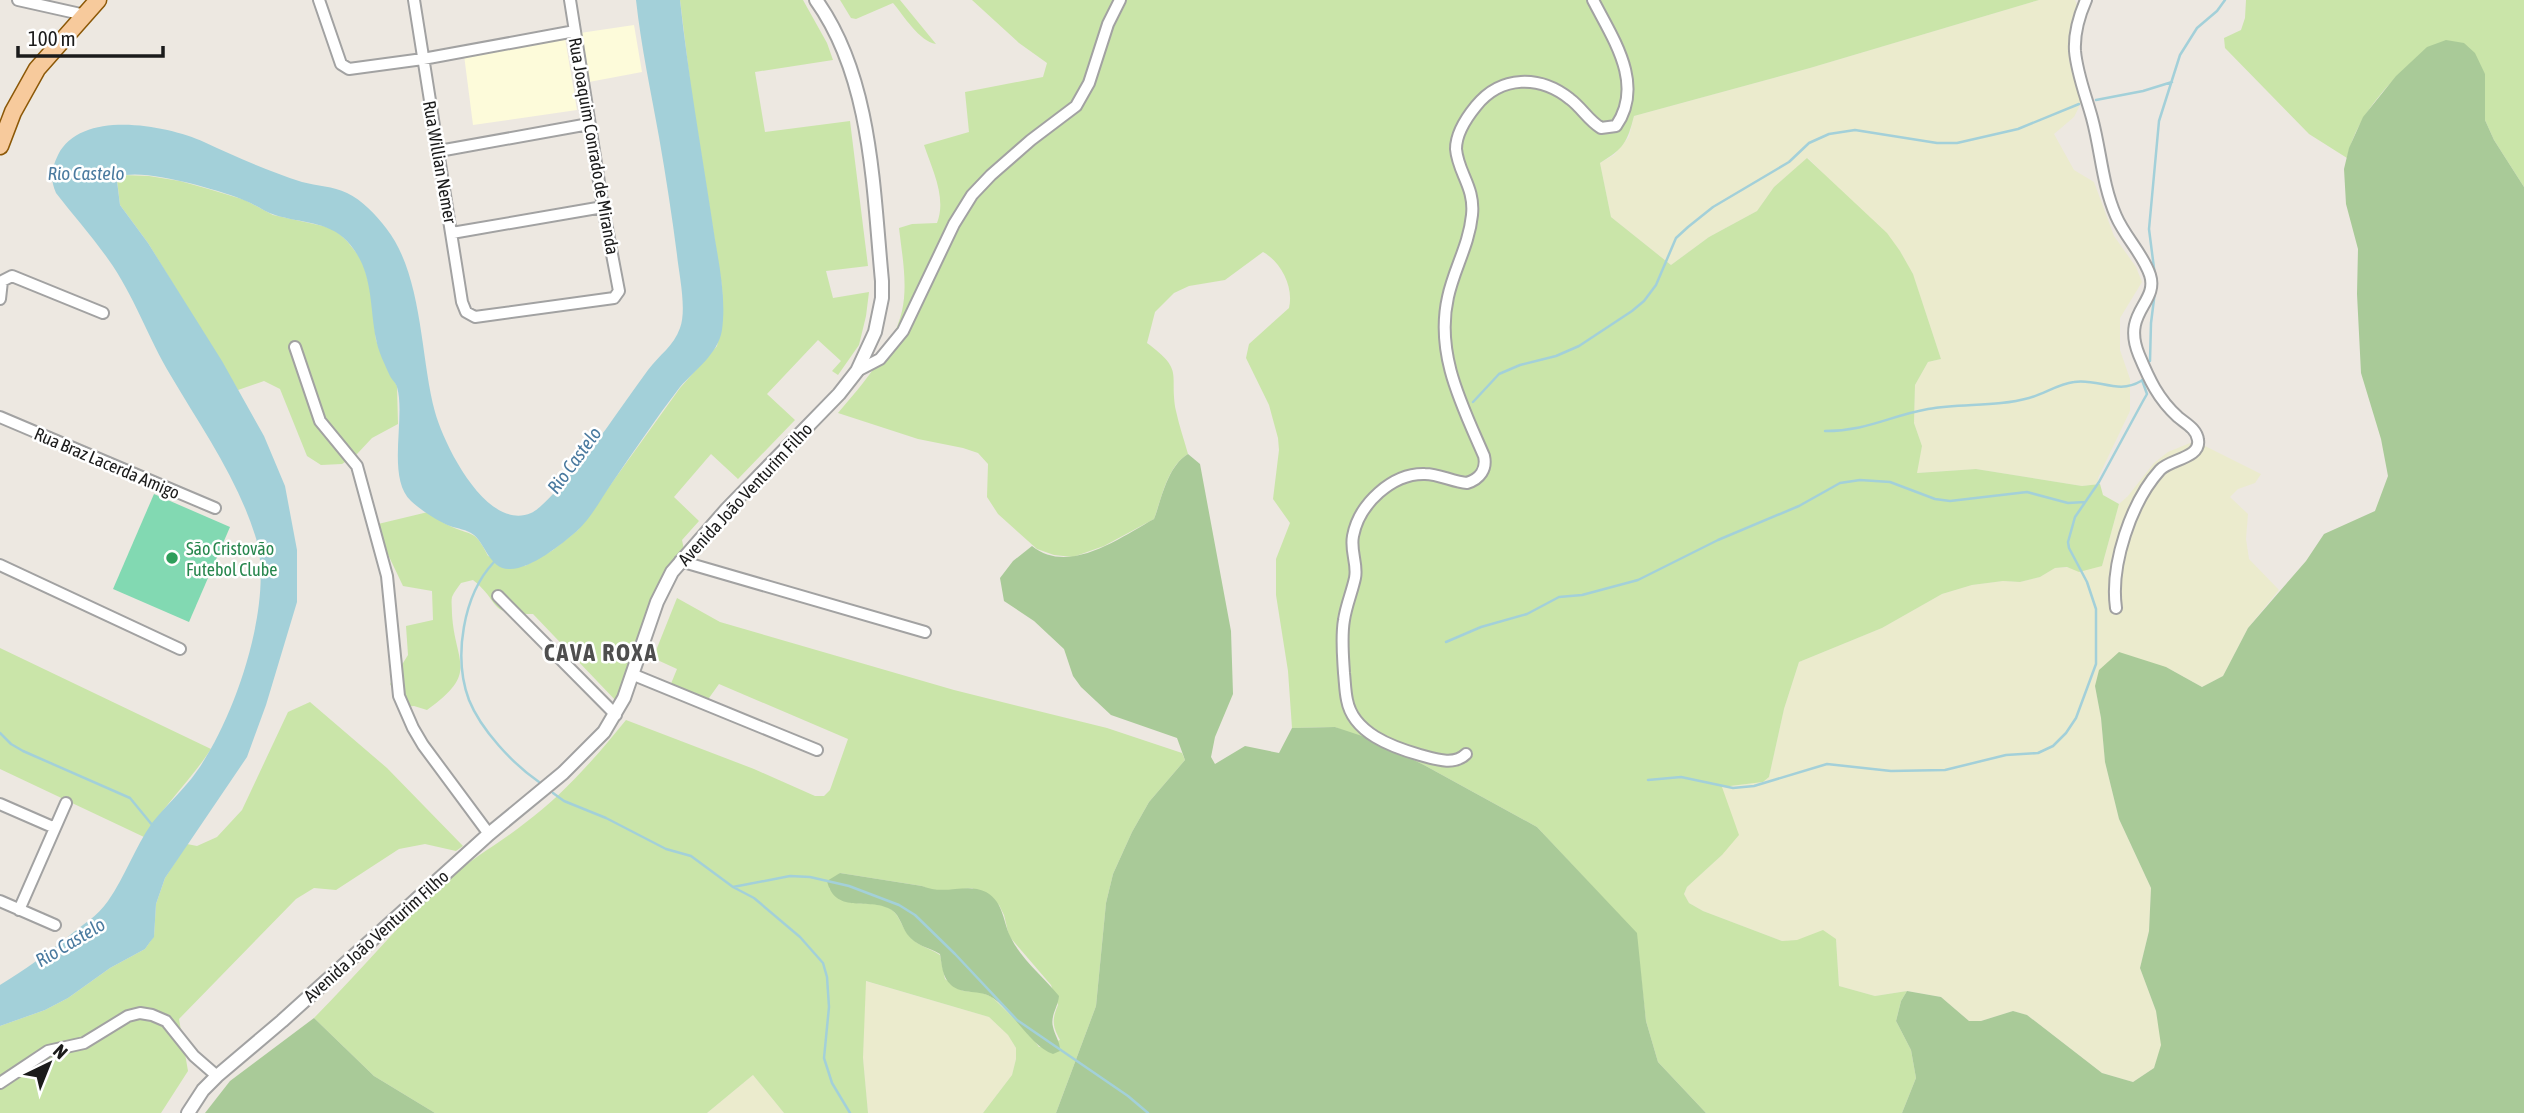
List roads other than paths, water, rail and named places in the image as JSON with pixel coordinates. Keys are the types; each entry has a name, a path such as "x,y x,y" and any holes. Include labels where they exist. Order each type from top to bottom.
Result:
{"main road":[{"path":"0,146 6,110 37,69 97,0"}],"street":[{"path":"18,0 85,15"},
{"path":"319,0 344,67 356,69 575,31"},
{"name":"Rua Willian Nemer","path":"414,0 462,302 469,315 475,317"},
{"name":"Rua Joaquim Conrado de Miranda","path":"475,317 614,298 619,291 570,0"},
{"name":"Avenida João Venturim Filho","path":"188,1113 216,1076 282,1021 489,834 578,760 616,715 634,675 657,602 680,561 801,435 857,371 875,332 881,308 882,281 877,227 857,88 836,32 816,0"},
{"path":"857,371 880,359 903,331 942,248 972,195 1031,140 1076,106 1089,83 1108,24 1120,0"},
{"path":"1466,754 1460,759 1449,761 1397,748 1364,729 1353,715 1347,702 1342,643 1344,621 1356,575 1351,551 1354,533 1367,505 1389,485 1412,475 1427,474 1467,483 1475,481 1484,467 1484,456 1451,378 1446,350 1447,300 1461,263 1473,207 1472,194 1456,146 1469,114 1481,99 1499,85 1519,82 1539,83 1558,90 1573,101 1593,124 1601,128 1616,126 1622,116 1629,90 1624,61 1593,0"},
{"path":"2086,0 2077,29 2075,49 2079,74 2093,120 2106,190 2122,229 2141,256 2151,280 2151,288 2135,320 2134,341 2157,396 2192,428 2199,444 2193,453 2162,467 2137,506 2114,575 2116,608"},
{"path":"439,151 589,124"},
{"path":"452,233 603,207"},
{"path":"0,299 2,281 12,276 103,313"},
{"path":"295,347 320,421 357,466 387,576 399,696 424,745 489,834"},
{"name":"Rua Braz Lacerda Amigo","path":"0,418 215,508"},
{"path":"680,561 925,632"},
{"path":"0,565 180,649"},
{"path":"498,596 616,715"},
{"path":"634,675 817,750"},
{"path":"19,910 66,803"},
{"path":"0,804 55,828"},
{"path":"0,901 55,925"},
{"path":"0,1083 48,1051 84,1043 128,1016 139,1013 166,1021 194,1056 216,1076"}],"water":[{"name":"Rio Castelo","path":"636,0 680,0 721,275 722,330 716,347 671,399 587,520 555,549 527,565 510,569 498,566 474,535 429,515 411,501 404,491 398,463 397,387 377,344 369,288 362,264 347,241 322,226 275,215 246,201 201,186 145,175 119,177 117,181 120,205 148,243 222,361 264,436 285,486 297,550 297,602 266,705 247,757 165,878 156,904 154,937 145,949 110,968 68,998 45,1010 0,1026 0,985 27,968 104,907 152,823 192,778 211,748 238,690 256,624 260,591 260,561 255,535 239,493 163,362 117,273 56,193 52,174 58,155 69,141 85,131 104,126 125,125 168,130 302,182 347,193 358,200 386,228 407,269 419,317 435,412 458,463 470,482 499,510 515,515 531,513 559,488 606,429 648,370 674,340 682,320 682,292 673,226"}],"waterway":[{"path":"2155,276 2149,229 2159,121 2180,55 2197,28 2217,11 2225,0"},
{"path":"2096,100 2172,82"},
{"path":"1473,402 1499,374 1579,346 1632,311 1656,285 1676,238 1713,207 1789,162 1809,143 1829,134 1855,130 1937,143 1957,143 2018,129 2079,104"},
{"path":"2150,361 2156,283"},
{"path":"1648,780 1681,777 1733,788 1754,786 1827,764 1891,771 1945,770 2006,755 2038,753 2053,746 2076,718 2096,664 2096,609 2087,582 2068,542 2075,517 2099,482 2147,394 2142,380"},
{"path":"1825,431 1853,429 1928,409 2017,401 2074,382 2124,387 2141,381"},
{"path":"1446,642 1481,627 1527,614 1559,597 1582,595 1638,580 1718,540 1799,506 1840,483 1860,480 1890,482 1935,499 1950,501 2027,492 2068,503 2085,502"},
{"path":"494,562 483,576 468,609 462,646 464,683 481,723 509,756 539,782"},
{"path":"0,733 23,751 130,798 153,826"},
{"path":"553,793 564,801 606,818 666,849 691,856 733,887 754,898 800,937 823,963 827,977 829,1007 824,1058 832,1083 850,1113"},
{"path":"733,887 790,876 810,877 849,886 899,905 915,915 1017,1020 1128,1096 1148,1113"}],"place":[{"name":"São Cristovão Futebol Clube","path":"172,558"}],"district":[{"name":"CAVA ROXA","path":"601,652"}]}
